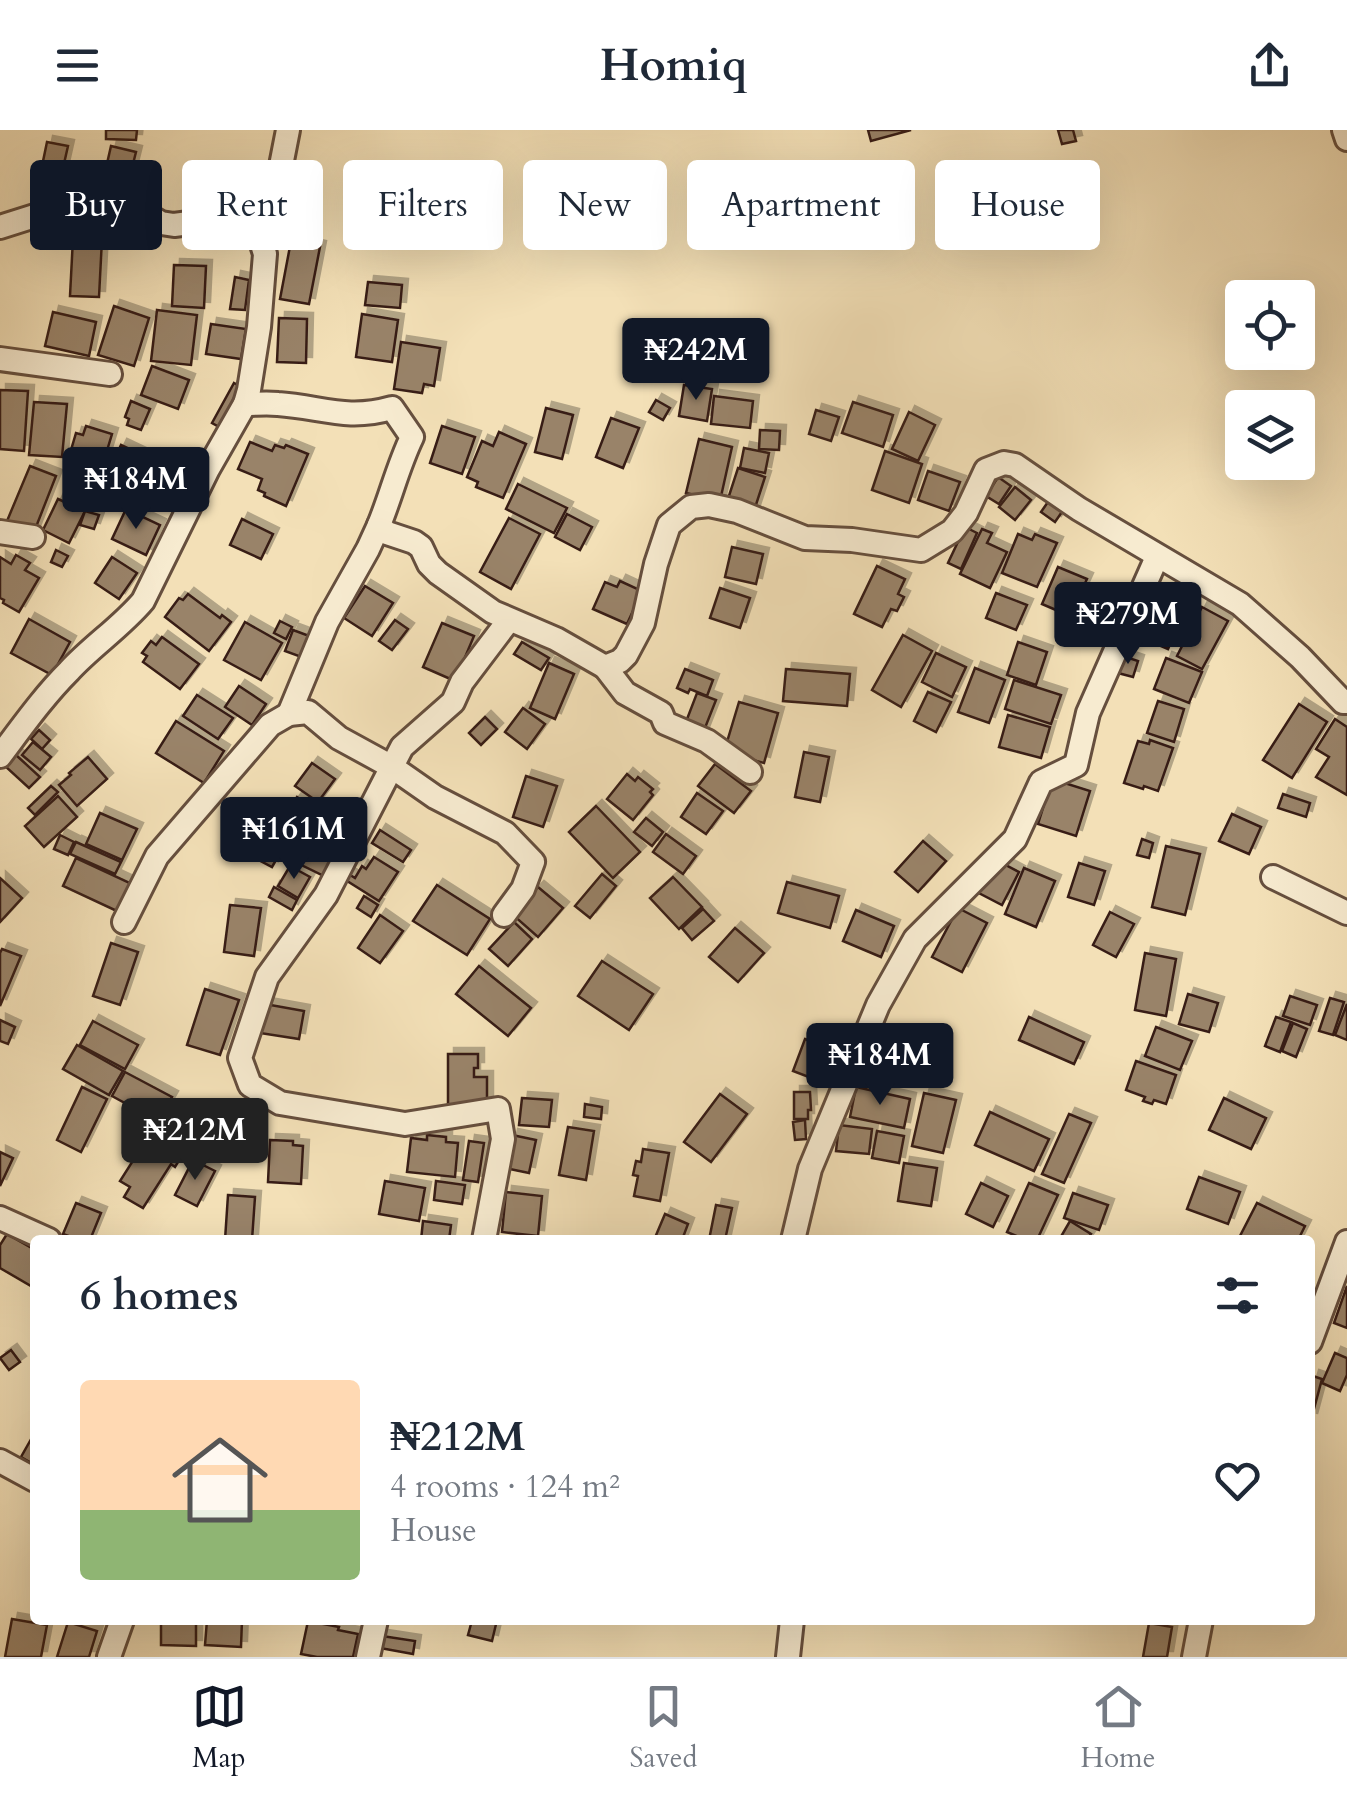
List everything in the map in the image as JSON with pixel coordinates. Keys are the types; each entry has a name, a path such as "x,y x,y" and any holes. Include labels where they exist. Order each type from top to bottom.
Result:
{"street":[{"path":"283,160 288,130"},
{"path":"1344,130 1347,139"},
{"path":"0,227 98,201 125,202 161,224 182,223"},
{"path":"0,756 68,671 143,601 208,468 245,404 259,327 264,250"},
{"path":"0,360 110,374"},
{"path":"245,404 278,404 354,414 392,408 412,437 379,525 327,622 289,714"},
{"path":"604,667 620,661 637,636 669,526 691,506 736,511 805,538 921,550 952,532 966,513 986,470 1004,464 1015,465 1079,509 1240,604 1347,702"},
{"path":"379,525 421,547 429,564 493,612 556,638 604,667 625,693 661,714 665,723 707,741 750,772"},
{"path":"0,532 33,537"},
{"path":"794,1235 810,1169 878,1005 915,939 1015,839 1041,782 1076,765 1088,713 1157,557"},
{"path":"485,1235 503,1139 498,1109 405,1124 280,1103 250,1085 240,1058 267,977 326,895 402,747 453,702 462,682 509,620"},
{"path":"124,922 157,856 270,726 289,714 308,712 338,738 504,833 533,862 523,888 504,915"},
{"path":"1273,877 1347,913"},
{"path":"0,1218 38,1235"},
{"path":"1315,1328 1347,1242"},
{"path":"0,1461 30,1477"},
{"path":"108,1657 120,1625"},
{"path":"368,1657 375,1625"},
{"path":"788,1657 791,1625"},
{"path":"1194,1657 1200,1625"}],"building":[{"path":"106,130 137,130 136,140 106,139"},
{"path":"868,130 911,130 871,141"},
{"path":"1058,130 1073,130 1076,141 1062,144"},
{"path":"47,142 68,146 65,160 43,160"},
{"path":"111,146 136,152 134,160 108,160"},
{"path":"72,250 101,250 99,297 70,296"},
{"path":"289,250 319,250 309,304 280,299"},
{"path":"174,265 206,266 204,308 172,306"},
{"path":"235,277 249,280 245,310 230,309"},
{"path":"368,282 402,285 400,308 365,305"},
{"path":"114,306 149,318 134,366 98,355"},
{"path":"157,310 197,315 191,365 151,361"},
{"path":"53,312 96,322 89,356 45,346"},
{"path":"362,314 398,320 392,362 356,357"},
{"path":"279,318 307,319 306,363 277,362"},
{"path":"211,324 246,329 241,359 206,354"},
{"path":"401,342 440,348 434,386 424,384 422,393 394,389"},
{"path":"152,366 189,380 178,409 141,395"},
{"path":"234,383 243,388 221,428 212,423"},
{"path":"684,385 712,389 707,421 679,416"},
{"path":"0,390 28,391 24,451 0,449"},
{"path":"714,396 753,401 750,428 711,424"},
{"path":"656,400 670,408 663,420 649,412"},
{"path":"131,401 150,409 141,430 127,425 129,419 125,417"},
{"path":"34,402 67,404 62,457 29,455"},
{"path":"853,402 893,415 883,447 842,433"},
{"path":"546,408 573,415 562,459 535,452"},
{"path":"816,410 839,417 831,441 809,434"},
{"path":"909,412 935,425 918,461 892,449"},
{"path":"611,418 639,428 623,468 596,457"},
{"path":"86,426 112,434 102,467 69,457 76,433 83,435"},
{"path":"442,426 475,437 462,474 430,463"},
{"path":"760,430 780,431 779,450 759,449"},
{"path":"499,432 526,444 503,498 476,487 478,482 467,477 482,441 493,446"},
{"path":"699,439 732,447 720,501 686,493"},
{"path":"250,442 272,451 275,445 286,445 308,454 286,506 258,490 262,479 238,469"},
{"path":"121,445 151,459 133,498 103,484"},
{"path":"744,448 769,453 765,473 740,468"},
{"path":"885,451 922,464 909,503 872,490"},
{"path":"30,466 56,476 34,532 7,521"},
{"path":"738,468 765,477 753,514 726,505"},
{"path":"928,471 960,482 949,511 918,500"},
{"path":"998,477 1011,486 999,504 986,496"},
{"path":"518,484 567,508 554,533 506,509"},
{"path":"1015,487 1031,500 1015,520 999,507"},
{"path":"58,499 85,511 69,543 43,530"},
{"path":"1050,499 1064,509 1055,522 1041,512"},
{"path":"126,509 160,525 146,555 112,539"},
{"path":"85,511 99,515 94,529 80,525"},
{"path":"567,514 592,527 580,550 555,537"},
{"path":"509,518 540,534 511,589 480,572"},
{"path":"242,519 273,534 261,559 230,545"},
{"path":"965,527 977,533 961,569 948,563"},
{"path":"982,529 992,533 987,543 1007,552 990,588 960,574"},
{"path":"1018,534 1032,540 1035,534 1057,543 1037,587 1002,573"},
{"path":"732,547 763,554 756,584 725,577"},
{"path":"56,550 68,556 62,567 51,562"},
{"path":"16,555 30,563 25,570 39,578 19,612 0,598 0,557 11,564"},
{"path":"112,557 137,573 119,599 95,583"},
{"path":"877,566 905,579 898,594 904,597 897,611 891,609 882,627 854,614"},
{"path":"1058,567 1087,579 1070,616 1042,604"},
{"path":"620,581 642,591 627,624 593,609 605,582 617,587"},
{"path":"365,586 393,603 372,636 344,618"},
{"path":"720,588 750,598 740,628 710,618"},
{"path":"1093,590 1117,603 1106,626 1079,613"},
{"path":"996,593 1027,605 1016,630 986,618"},
{"path":"188,594 231,622 209,651 165,617 179,598 183,600"},
{"path":"1202,607 1228,621 1202,669 1177,656"},
{"path":"1148,614 1178,626 1168,649 1138,636"},
{"path":"29,619 70,642 52,675 11,653"},
{"path":"395,620 408,629 392,650 379,641"},
{"path":"280,621 292,627 286,639 274,633"},
{"path":"245,622 282,643 261,680 224,660"},
{"path":"442,623 474,636 455,681 423,667"},
{"path":"293,630 312,637 304,658 285,651"},
{"path":"903,635 932,651 901,707 872,690"},
{"path":"162,637 199,664 180,689 143,662 147,656 142,653 151,641 156,645"},
{"path":"522,642 549,658 541,670 514,654"},
{"path":"1018,642 1047,652 1036,685 1007,675"},
{"path":"936,653 966,667 952,697 922,682"},
{"path":"1123,656 1138,661 1133,677 1118,673"},
{"path":"1166,658 1202,672 1189,703 1154,689"},
{"path":"549,663 574,674 555,719 530,708"},
{"path":"975,668 1005,680 989,723 958,712"},
{"path":"685,669 713,680 707,696 677,688"},
{"path":"786,669 850,674 847,706 783,701"},
{"path":"1014,680 1061,695 1051,724 1005,709"},
{"path":"239,686 266,704 252,725 225,707"},
{"path":"928,692 951,702 936,732 914,721"},
{"path":"697,693 716,700 703,733 684,727"},
{"path":"197,695 233,718 218,739 183,716"},
{"path":"1158,701 1184,709 1174,742 1147,733"},
{"path":"739,702 778,713 764,763 724,752"},
{"path":"1299,704 1327,722 1292,778 1263,760"},
{"path":"523,708 545,724 527,749 505,732"},
{"path":"1008,715 1050,727 1041,758 999,747"},
{"path":"485,717 497,729 481,745 469,733"},
{"path":"1335,719 1347,727 1347,795 1316,777 1329,757 1316,749"},
{"path":"176,721 224,751 204,783 156,753"},
{"path":"39,730 50,740 42,749 31,739"},
{"path":"1150,740 1173,748 1158,791 1124,783 1138,741 1149,744"},
{"path":"33,742 51,757 40,770 22,755"},
{"path":"804,752 829,757 820,802 795,797"},
{"path":"16,755 40,777 29,788 6,767"},
{"path":"88,757 107,779 77,806 59,785"},
{"path":"312,763 335,779 318,802 295,786"},
{"path":"715,764 751,791 734,813 698,786"},
{"path":"627,774 653,789 653,795 633,820 607,799"},
{"path":"526,776 557,786 543,827 513,817"},
{"path":"1052,779 1090,791 1076,836 1038,824"},
{"path":"51,786 58,792 35,815 28,808"},
{"path":"697,793 723,811 706,834 681,817"},
{"path":"1283,794 1310,803 1306,817 1278,808"},
{"path":"58,796 77,817 44,847 25,826"},
{"path":"297,797 314,809 289,843 272,832"},
{"path":"596,806 640,852 613,878 569,832"},
{"path":"100,813 137,829 122,860 86,844"},
{"path":"1232,814 1261,827 1249,854 1219,841"},
{"path":"646,818 663,832 652,846 634,832"},
{"path":"302,826 340,845 324,876 287,858"},
{"path":"380,830 411,850 403,862 372,843"},
{"path":"666,834 696,856 683,874 653,852"},
{"path":"60,835 74,842 68,855 54,849"},
{"path":"265,837 283,848 272,867 253,857"},
{"path":"1142,839 1153,843 1149,858 1137,855"},
{"path":"923,841 946,861 918,892 895,872"},
{"path":"76,842 121,862 115,874 70,854"},
{"path":"1166,846 1200,854 1185,915 1152,907"},
{"path":"374,857 398,872 379,901 344,879 347,873 355,878"},
{"path":"76,858 132,884 119,912 63,886"},
{"path":"1000,862 1019,872 1002,905 973,890 982,873 992,878"},
{"path":"1079,863 1105,871 1094,905 1068,897"},
{"path":"290,866 310,877 298,898 278,886"},
{"path":"1024,868 1055,881 1036,927 1005,914"},
{"path":"602,874 616,886 590,918 575,906"},
{"path":"673,877 702,907 679,929 650,898"},
{"path":"0,878 22,898 0,922"},
{"path":"787,882 839,896 830,928 778,913"},
{"path":"437,885 490,919 467,955 413,921"},
{"path":"274,887 297,900 292,910 269,897"},
{"path":"538,887 563,908 538,937 513,915"},
{"path":"364,896 378,905 371,917 357,908"},
{"path":"230,905 261,908 254,956 224,952"},
{"path":"958,908 987,923 962,972 932,957"},
{"path":"703,909 714,921 692,940 682,928"},
{"path":"856,910 894,926 881,957 843,941"},
{"path":"1110,912 1134,924 1116,957 1093,945"},
{"path":"380,915 403,931 380,963 358,948"},
{"path":"514,922 532,939 508,966 489,949"},
{"path":"735,928 764,953 738,982 709,957"},
{"path":"111,943 138,952 120,1005 93,996"},
{"path":"2,949 21,956 0,1006 0,953"},
{"path":"1145,953 1176,959 1166,1016 1135,1010"},
{"path":"602,961 653,994 629,1030 578,996"},
{"path":"479,966 531,1008 508,1036 456,994"},
{"path":"205,989 239,1000 220,1055 187,1045"},
{"path":"1188,994 1218,1003 1209,1032 1179,1024"},
{"path":"1290,996 1317,1005 1310,1025 1283,1016"},
{"path":"1330,998 1344,1002 1333,1035 1319,1031"},
{"path":"265,1004 304,1011 299,1039 260,1033"},
{"path":"1347,1004 1347,1040 1335,1035"},
{"path":"1029,1017 1084,1042 1074,1064 1019,1040"},
{"path":"1276,1017 1291,1022 1280,1052 1265,1046"},
{"path":"0,1020 15,1027 8,1044 0,1041"},
{"path":"93,1021 138,1045 125,1069 80,1045"},
{"path":"1293,1023 1307,1029 1296,1057 1282,1051"},
{"path":"1156,1027 1192,1041 1180,1070 1145,1056"},
{"path":"805,1039 840,1052 827,1084 793,1071"},
{"path":"77,1045 123,1071 109,1095 63,1069"},
{"path":"448,1054 478,1054 474,1077 487,1077 487,1107 448,1107"},
{"path":"1136,1061 1176,1075 1166,1104 1143,1101 1145,1097 1126,1090"},
{"path":"125,1072 172,1097 158,1121 112,1096"},
{"path":"82,1087 107,1099 81,1152 57,1140"},
{"path":"856,1087 910,1099 904,1128 850,1117"},
{"path":"794,1092 810,1092 808,1119 794,1119"},
{"path":"924,1093 956,1100 943,1153 912,1146"},
{"path":"720,1094 747,1114 711,1162 684,1142"},
{"path":"522,1098 552,1100 549,1127 519,1125"},
{"path":"1224,1098 1266,1118 1251,1149 1209,1130"},
{"path":"585,1104 602,1107 601,1119 584,1117"},
{"path":"990,1112 1049,1139 1034,1171 975,1145"},
{"path":"1069,1114 1091,1123 1064,1183 1042,1174"},
{"path":"805,1120 806,1139 795,1140 793,1122"},
{"path":"839,1125 872,1129 869,1154 836,1151"},
{"path":"155,1126 188,1146 175,1167 171,1164 143,1208 124,1197 130,1187 120,1181"},
{"path":"568,1127 594,1131 586,1180 559,1175"},
{"path":"877,1131 904,1136 899,1163 872,1158"},
{"path":"427,1135 458,1143 455,1177 407,1172 411,1138 427,1140"},
{"path":"512,1135 536,1140 529,1173 505,1168"},
{"path":"270,1140 293,1141 293,1145 303,1146 301,1184 268,1182"},
{"path":"469,1141 484,1143 478,1182 463,1180"},
{"path":"643,1149 669,1153 660,1201 634,1196 638,1176 633,1175"},
{"path":"0,1152 13,1158 0,1186"},
{"path":"193,1160 215,1171 197,1206 175,1195"},
{"path":"904,1163 937,1168 931,1206 898,1201"},
{"path":"1199,1177 1240,1192 1228,1224 1187,1209"},
{"path":"385,1181 425,1188 419,1221 379,1214"},
{"path":"436,1181 465,1185 462,1204 434,1200"},
{"path":"981,1183 1008,1196 993,1227 966,1214"},
{"path":"1029,1183 1058,1195 1039,1235 1007,1232"},
{"path":"506,1192 542,1196 538,1235 502,1232"},
{"path":"1073,1193 1108,1205 1099,1230 1064,1218"},
{"path":"228,1195 255,1197 252,1235 225,1235"},
{"path":"76,1203 101,1213 92,1235 63,1234"},
{"path":"1257,1203 1305,1226 1300,1235 1241,1235"},
{"path":"716,1205 732,1208 726,1235 710,1235"},
{"path":"665,1214 688,1224 684,1235 656,1235"},
{"path":"423,1221 451,1225 450,1235 422,1235"},
{"path":"1070,1221 1091,1234 1090,1235 1062,1235"},
{"path":"7,1234 30,1247 30,1285 0,1268 0,1245"},
{"path":"1347,1286 1347,1328 1334,1323"},
{"path":"11,1350 20,1362 9,1370 0,1358"},
{"path":"1335,1353 1347,1358 1347,1375 1340,1391 1322,1383"},
{"path":"1315,1377 1322,1379 1315,1405"},
{"path":"30,1441 30,1462 21,1457"},
{"path":"12,1619 47,1625 41,1657 5,1657"},
{"path":"67,1625 97,1631 89,1657 57,1657"},
{"path":"161,1625 196,1625 196,1646 161,1645"},
{"path":"207,1625 242,1625 241,1647 205,1645"},
{"path":"307,1625 329,1625 358,1634 353,1657 301,1654"},
{"path":"471,1625 496,1625 492,1641 468,1635"},
{"path":"1149,1625 1172,1627 1167,1657 1143,1657"},
{"path":"382,1636 415,1641 413,1654 380,1648"}]}
